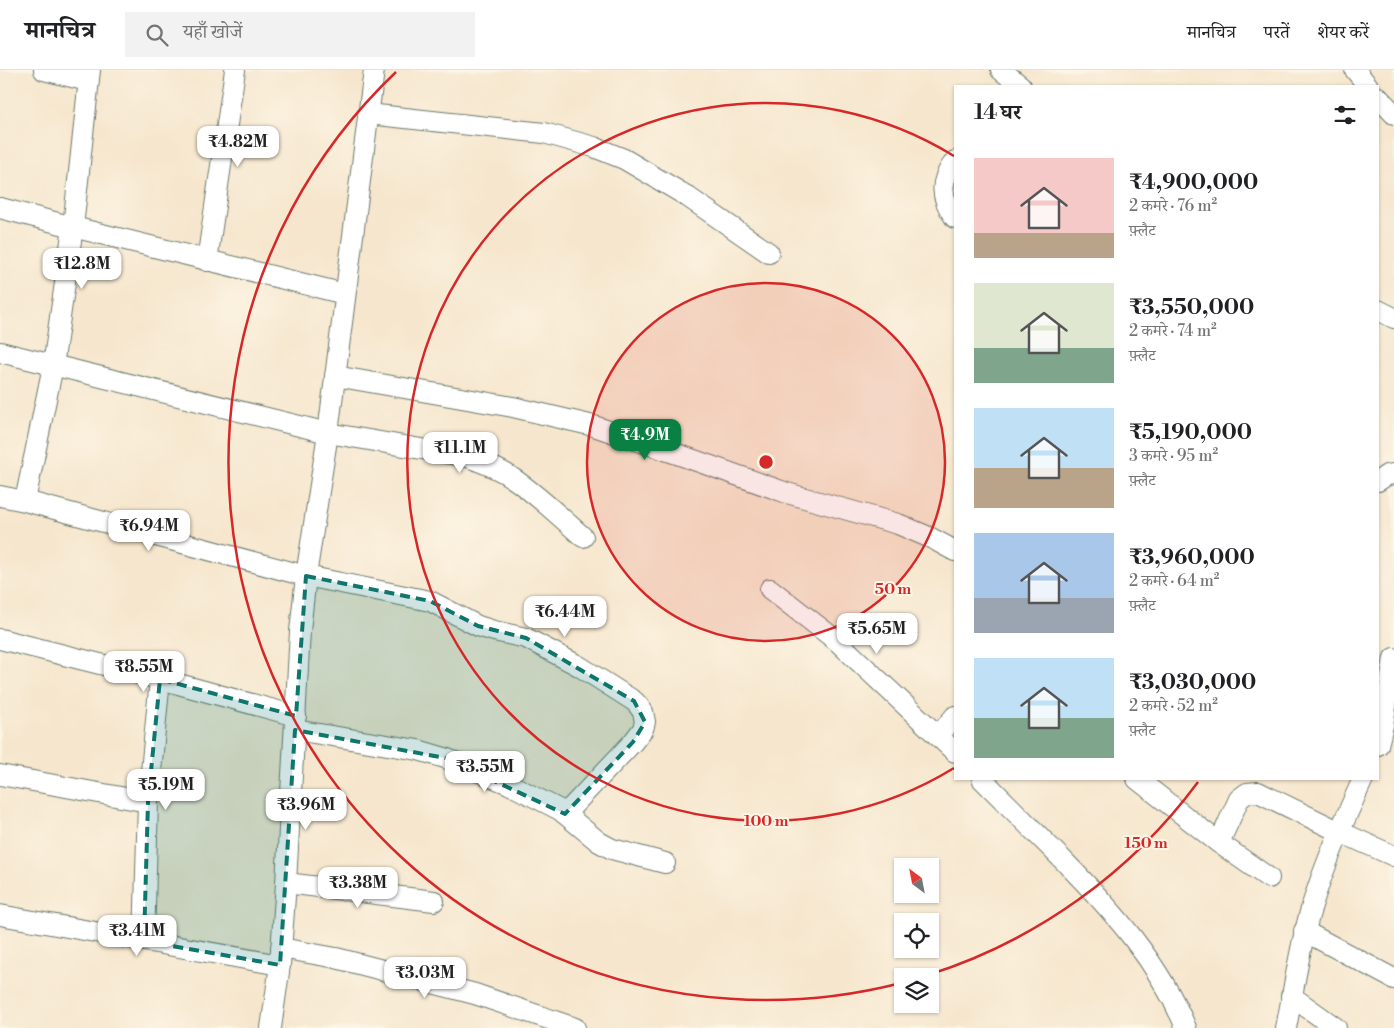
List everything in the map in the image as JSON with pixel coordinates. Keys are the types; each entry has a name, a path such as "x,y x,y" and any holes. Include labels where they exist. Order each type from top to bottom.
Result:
{"street":[{"path":"25,501 53,366 73,227 89,75 44,70"},
{"path":"206,260 235,70"},
{"path":"271,1028 280,957 286,883 300,631 306,576 328,433 374,70"},
{"path":"1001,70 1019,85"},
{"path":"1355,70 1367,85"},
{"path":"1379,98 1394,114"},
{"path":"368,114 544,133 594,146 624,160 686,195 769,253"},
{"path":"954,162 944,176 943,187 954,216"},
{"path":"0,208 345,294"},
{"path":"1379,310 1394,318"},
{"path":"0,352 328,433 468,457 490,465 511,476 583,537"},
{"path":"335,376 513,407 594,426 787,493 898,524 954,550"},
{"path":"1379,480 1394,474"},
{"path":"0,496 306,576 430,601 478,626 526,638 579,666 634,701 643,712 645,722 643,729 633,742 565,814"},
{"path":"770,589 837,641 954,751"},
{"path":"0,639 160,679 295,723 418,750 445,758 509,784 560,810 599,842 612,849 664,863"},
{"path":"1379,743 1389,728 1394,658"},
{"path":"144,941 148,802 160,679"},
{"path":"938,736 954,717"},
{"path":"0,775 148,802"},
{"path":"983,780 1097,894 1140,946 1161,979 1186,1028"},
{"path":"1138,780 1219,843 1269,878"},
{"path":"1286,1028 1304,931 1316,892 1363,780"},
{"path":"1219,843 1239,799 1247,793 1258,792 1394,856"},
{"path":"286,883 434,901"},
{"path":"0,915 144,941 280,957 336,958 475,994 575,1028"},
{"path":"1304,931 1394,979"},
{"path":"1291,996 1336,1028"}],"highlighted area":[{"path":"306,576 430,601 478,626 526,638 634,701 645,722 633,742 565,814 445,758 295,730 280,965 144,941 148,802 160,679 296,716"}]}
